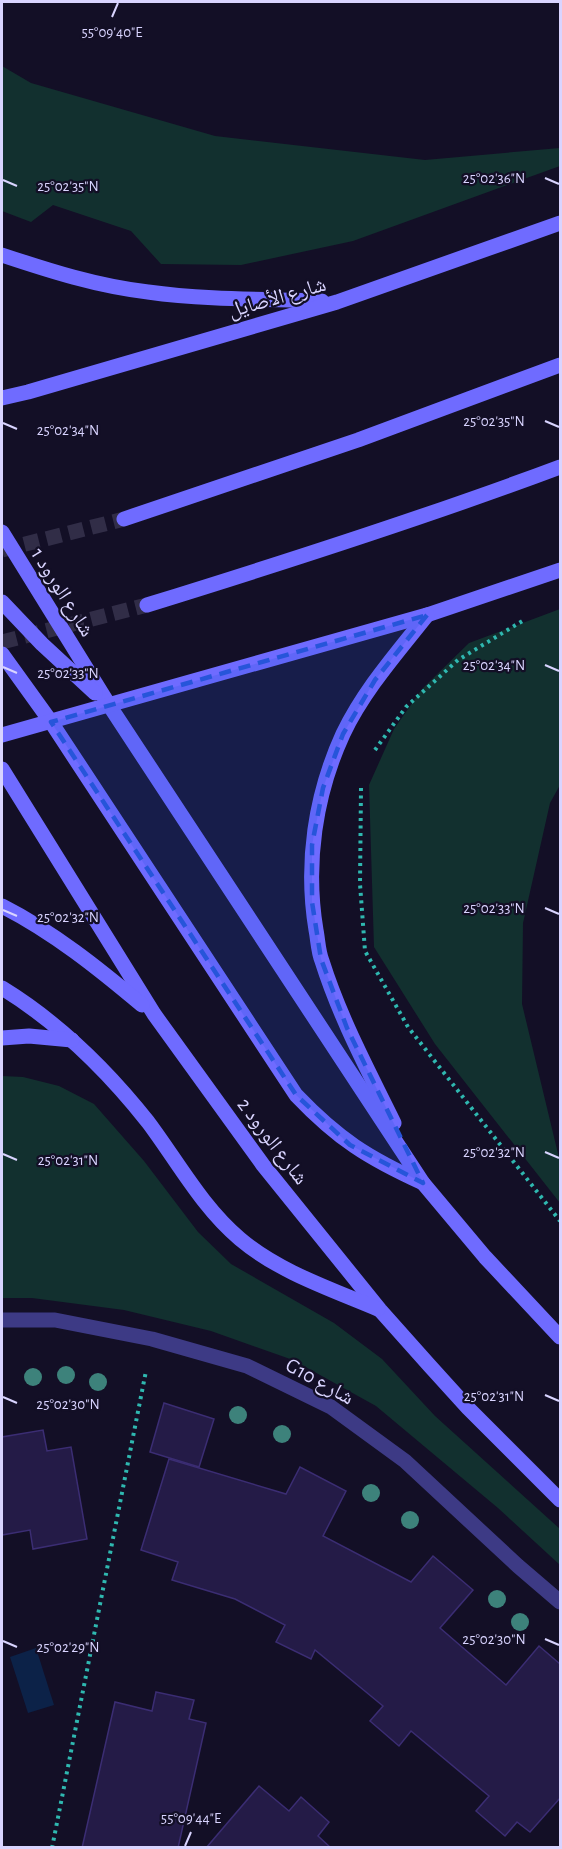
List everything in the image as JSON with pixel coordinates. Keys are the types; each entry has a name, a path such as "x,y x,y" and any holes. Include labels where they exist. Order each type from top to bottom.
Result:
{"main road":[{"name":"شارع الأصايل","path":"2,398 337,302 561,224"},
{"path":"2,255 69,277 148,292 337,302"},
{"path":"124,519 358,440 561,365"},
{"path":"147,605 323,550 455,506 561,467"},
{"name":"شارع الورود 1","path":"2,532 109,705"},
{"path":"2,735 427,615 561,570"},
{"path":"2,602 42,644 109,705 423,1183 485,1257 561,1337"},
{"path":"423,1183 347,1028 321,959 312,902 312,845 323,788 343,734 375,680 427,615"},
{"path":"2,654 51,722 296,1095 322,1122 350,1145 385,1166 423,1183"},
{"name":"شارع الورود 2","path":"2,769 154,1014 263,1165 380,1310 468,1408 561,1500"},
{"path":"2,906 26,918 92,963 154,1014"},
{"path":"2,988 26,1003 72,1040 112,1079 148,1124 198,1194 241,1240 267,1259 295,1274 380,1310"},
{"path":"2,1038 28,1036 72,1040"}],"street":[{"name":"G10 شارع","path":"2,1320 55,1320 152,1339 247,1366 330,1407 405,1461 518,1566 561,1602"}],"path":[{"path":"372,758 375,750 406,707 458,660 524,620 533,617"},
{"path":"343,734 375,750"},
{"path":"361,783 360,884 365,951 408,1027 561,1221"},
{"path":"52,1848 152,1339"}],"highlighted area":[{"path":"427,615 375,680 343,734 323,788 312,845 312,902 321,959 347,1028 423,1183 350,1145 296,1095 51,722"}],"green space":[{"path":"2,66 31,83 215,136 425,160 560,148 560,166 353,241 241,265 161,264 131,231 53,205 31,222 2,211"},
{"path":"560,609 560,785 550,803 523,923 522,1004 560,1162 560,1203 435,1044 374,947 369,785 394,729 422,689 469,643"},
{"path":"2,1076 23,1077 59,1086 94,1104 144,1161 198,1232 231,1264 334,1323 382,1359 435,1416 560,1529 560,1565 498,1508 376,1406 293,1360 211,1331 124,1310 32,1298 2,1298"}],"water":[{"path":"36,1648 54,1705 28,1713 10,1657"}],"building":[{"path":"164,1403 214,1419 199,1467 150,1452"},
{"path":"43,1430 47,1451 71,1447 87,1539 33,1549 30,1530 2,1535 2,1437"},
{"path":"169,1459 286,1494 300,1467 346,1491 323,1536 411,1582 433,1556 473,1590 440,1628 506,1685 539,1646 560,1664 561,1797 530,1832 517,1822 505,1836 476,1811 489,1796 411,1731 399,1746 370,1721 383,1706 315,1650 311,1659 276,1642 285,1625 235,1599 172,1580 178,1562 141,1550"},
{"path":"156,1692 194,1700 189,1719 206,1723 178,1848 82,1848 115,1702 152,1711"},
{"path":"259,1786 289,1811 301,1797 329,1822 318,1836 331,1848 206,1848"}],"tunnel":[{"path":"2,550 124,519"},
{"path":"2,642 147,605"}]}
